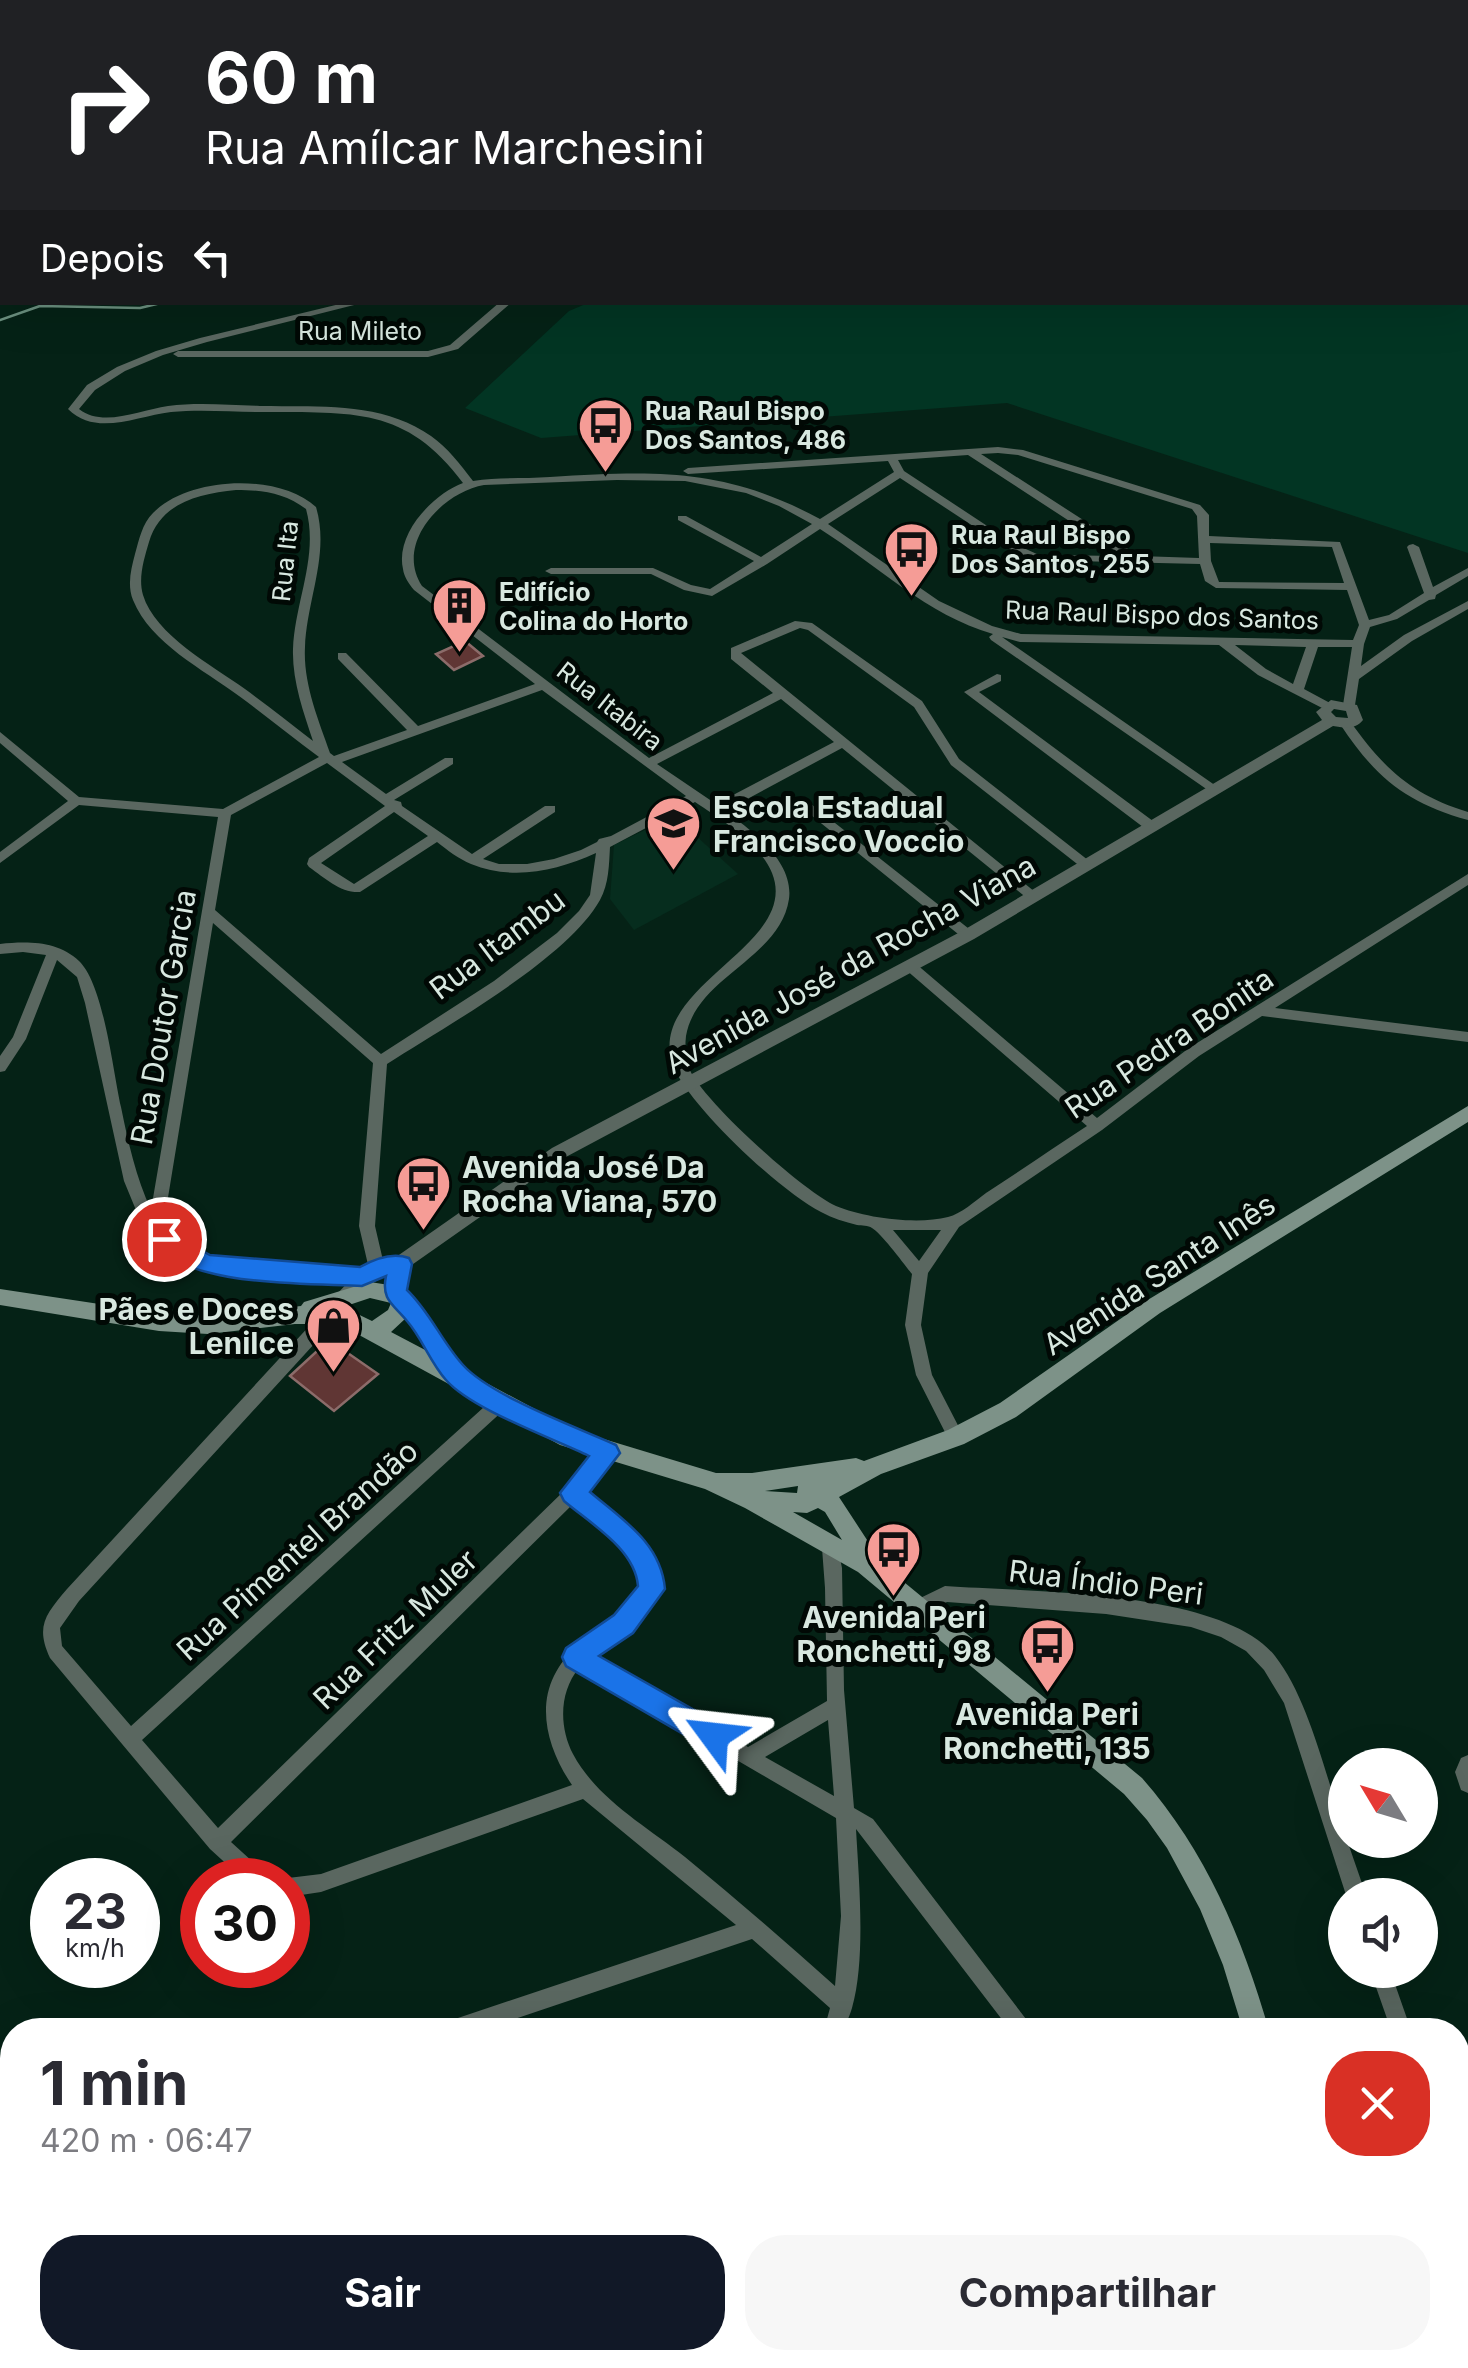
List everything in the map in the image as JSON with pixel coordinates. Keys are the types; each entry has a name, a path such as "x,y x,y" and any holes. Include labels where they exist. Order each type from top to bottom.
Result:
{"main road":[{"name":"Avenida Santa Inês","path":"810,1497 873,1467 956,1437 1030,1396 1180,1290 1468,1113"},
{"path":"0,1297 158,1322 223,1324 296,1316 337,1306 370,1290 398,1297 417,1315 456,1374"},
{"path":"370,1331 394,1318 401,1309 398,1297"},
{"path":"337,1306 370,1331 456,1374 500,1403 608,1453 752,1492 810,1497 834,1506 864,1553 866,1564"},
{"name":"Avenida Santa Inês","path":"752,1492 825,1472 873,1467"},
{"path":"810,1497 825,1472"},
{"path":"752,1492 831,1548 866,1564 1120,1775 1162,1816 1227,1942 1252,2018"},
{"path":"810,1497 831,1548"}],"street":[{"path":"350,305 155,355 106,376 75,404 75,414 92,421 174,409 324,410 380,415 433,440 448,453 468,482"},
{"name":"Rua Mileto","path":"155,355 442,352 464,340 504,305"},
{"name":"Rua Mileto","path":"250,331 244,344 255,353"},
{"path":"668,474 1008,450 1190,504 1201,512 1205,561 1210,581 1216,585 1351,587"},
{"path":"969,452 1136,560"},
{"path":"892,458 900,472 1010,545 1037,558 1205,561"},
{"path":"551,570 653,571 688,588 712,593 900,472"},
{"name":"Rua Raul Bispo dos Santos","path":"468,482 510,484 668,474 743,488 820,523 905,588 983,630 1020,638 1358,644"},
{"name":"Rua Itabira","path":"468,482 442,497 411,539 408,574 418,588 714,811 770,859 784,893 765,934 687,1008 678,1052 690,1084"},
{"name":"Rua Ita","path":"328,757 302,686 300,666 300,626 314,536 311,506 282,492 234,488 192,495 160,511 149,526 136,573 138,598 146,612 187,654 328,757 392,802 437,836 472,860 489,867 534,870 564,861 694,797"},
{"path":"682,518 763,562"},
{"path":"1206,538 1328,542 1338,547 1365,625 1348,705 1334,717"},
{"path":"1413,546 1431,597"},
{"path":"1365,625 1394,617 1468,571"},
{"path":"1353,677 1408,638 1468,604"},
{"path":"1034,896 735,656 738,648 799,624 812,628 918,704 955,762 1086,864"},
{"path":"983,630 1215,792"},
{"path":"1220,640 1262,672 1334,717 1406,792 1430,805 1468,816"},
{"path":"1296,691 1314,642"},
{"path":"342,656 415,731"},
{"path":"997,678 970,692 1152,827"},
{"path":"0,736 76,801 224,814 328,757 545,685"},
{"path":"648,764 783,693"},
{"path":"1334,717 1357,717 1348,705"},
{"name":"Avenida José da Rocha Viana","path":"400,1264 558,1153 968,935 1215,792 1334,717"},
{"path":"714,811 844,742"},
{"path":"437,836 355,888 342,884 313,862 448,762"},
{"path":"0,859 76,801"},
{"path":"811,808 968,935"},
{"path":"472,860 550,809"},
{"name":"Rua Doutor Garcia","path":"155,1230 224,814"},
{"name":"Rua Itambu","path":"380,1060 504,980 580,920 596,896 604,842"},
{"name":"Rua Pedra Bonita","path":"920,1272 954,1223 1096,1126 1194,1052 1468,879"},
{"path":"210,913 380,1060 367,1226 370,1273 54,1617 49,1640 234,1858"},
{"path":"0,949 34,947 54,951 76,964 90,992 137,1194 155,1230 189,1256 209,1264 370,1273 400,1264 398,1297"},
{"path":"0,1067 19,1039 54,951"},
{"path":"910,966 1096,1126"},
{"path":"1262,1011 1468,1038"},
{"path":"690,1084 804,1196 826,1209 880,1226 954,1223"},
{"path":"880,1226 920,1272 913,1325 916,1354 934,1400 956,1437"},
{"name":"Rua Pimentel Brandão","path":"131,1738 500,1403"},
{"name":"Rua Fritz Muler","path":"217,1842 573,1493 608,1453"},
{"path":"573,1493 632,1542 653,1577 652,1589 640,1607 624,1624 576,1657 560,1681 554,1720 569,1766 588,1788 843,2006"},
{"path":"831,1548 849,1976 838,2018"},
{"name":"Rua Índio Peri","path":"918,1608 945,1594 1156,1612 1194,1619 1250,1643 1278,1673 1292,1701 1350,1878"},
{"path":"576,1657 843,1808 878,1838 1013,2018"},
{"path":"749,1756 835,1706"},
{"path":"1468,1764 1464,1772 1468,1784"},
{"path":"310,1885 588,1788"},
{"path":"488,2018 756,1928"},
{"path":"1386,1988 1396,2018"}],"shaded area":[{"path":"583,305 1468,305 1468,553 1007,403 541,438 465,408 569,311"},
{"name":"Escola Estadual Francisco Voccio","path":"674,816 738,874 634,930 610,899 614,845"}],"building":[{"name":"Edifício Colina do Horto","path":"465,641 483,656 454,670 436,654"},
{"name":"Pães e Doces Lenilce","path":"329,1340 378,1374 334,1411 290,1376"}],"waterway":[{"path":"0,320 40,306 152,305"}],"place":[{"name":"Rua Raul Bispo Dos Santos, 486","path":"606,474"},
{"name":"Rua Raul Bispo Dos Santos, 255","path":"912,598"},
{"name":"Edifício Colina do Horto","path":"460,655"},
{"name":"Escola Estadual Francisco Voccio","path":"674,873"},
{"name":"Avenida José Da Rocha Viana, 570","path":"423,1233"},
{"name":"Pães e Doces Lenilce","path":"333,1375"},
{"name":"Avenida Peri Ronchetti, 98","path":"894,1598"},
{"name":"Avenida Peri Ronchetti, 135","path":"1047,1695"}],"route":[{"path":"164,1239 209,1264 247,1269 362,1276 400,1264 394,1292 417,1315 456,1374 500,1403 568,1438 608,1453 573,1493 632,1542 650,1567 652,1589 624,1624 576,1657 714,1736"}]}
